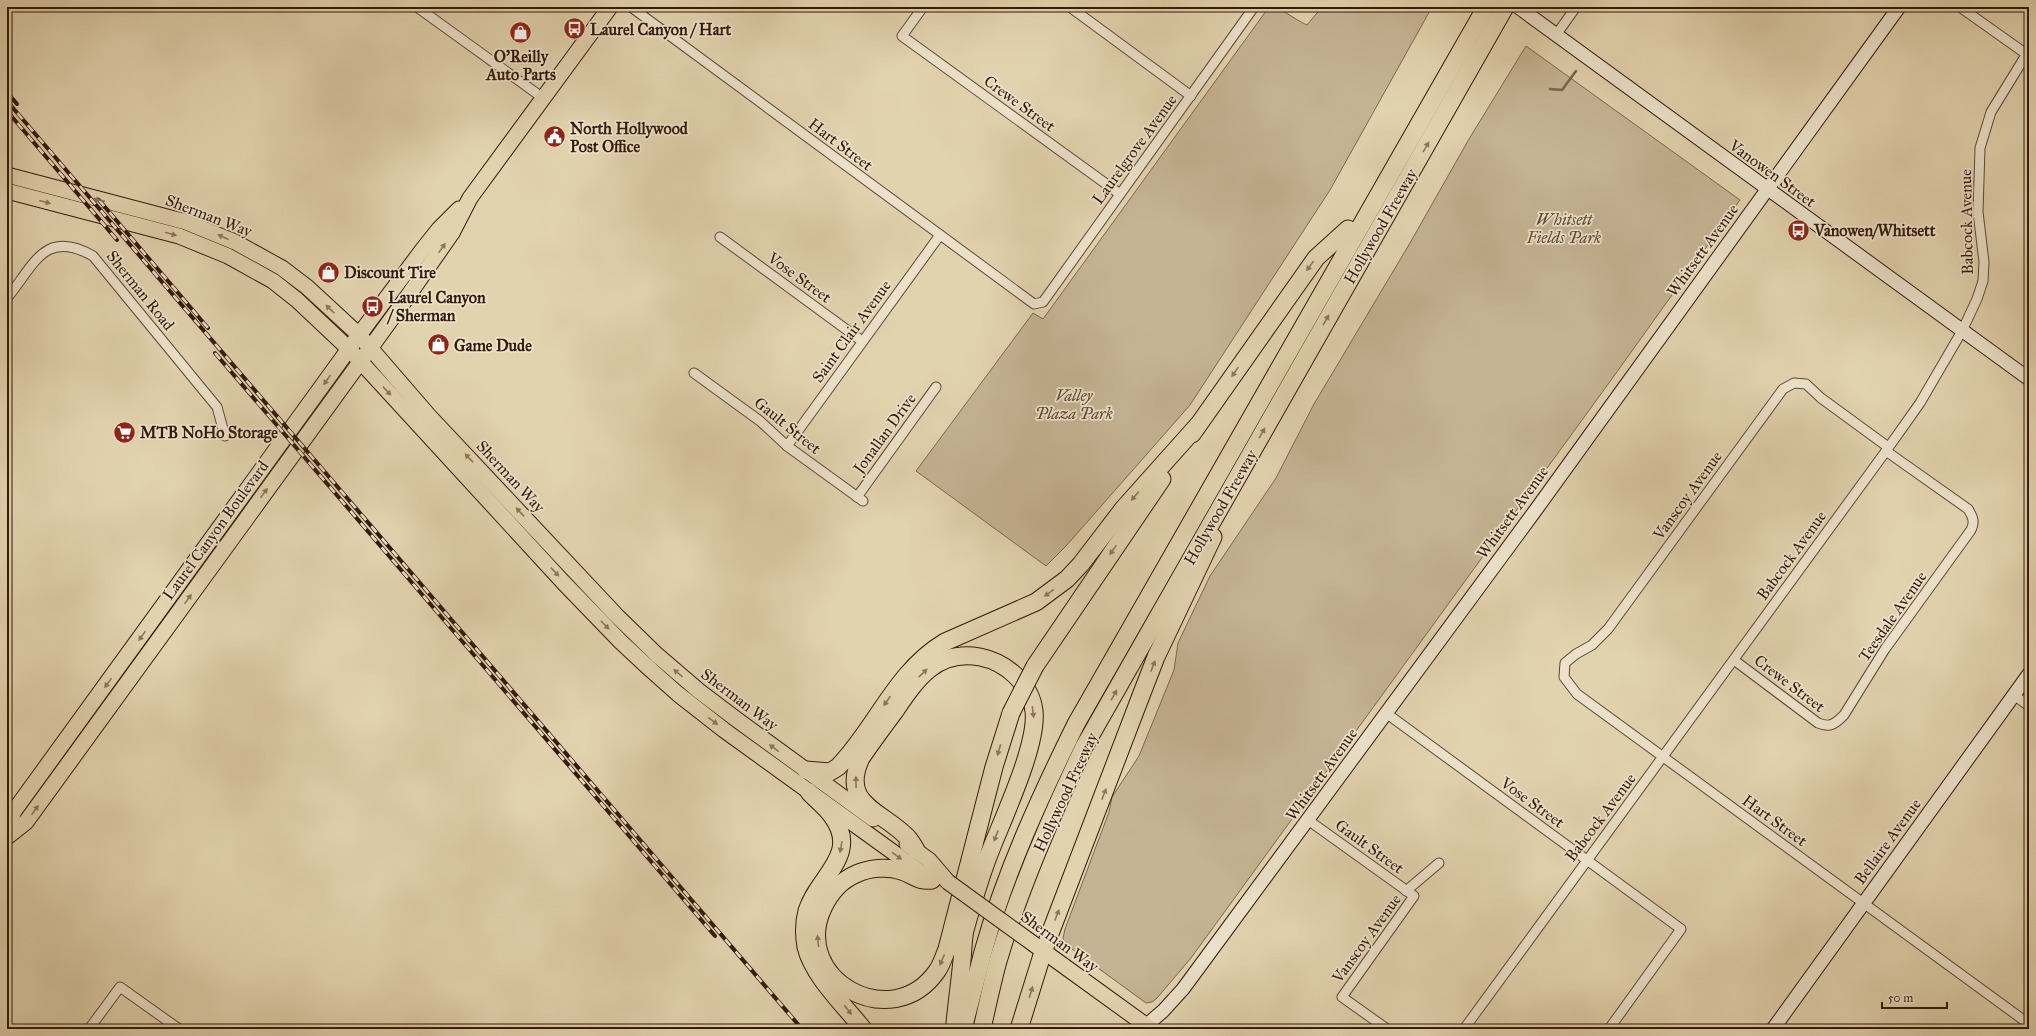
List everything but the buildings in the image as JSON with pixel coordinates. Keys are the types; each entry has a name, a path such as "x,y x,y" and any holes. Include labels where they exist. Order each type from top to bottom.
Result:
{"highway":[{"name":"Hollywood Freeway","path":"957,1027 977,942 999,876 1042,774 1092,677 1348,229 1484,13 1505,7"},
{"name":"Hollywood Freeway","path":"982,1029 998,962 1017,904 1059,799 1084,747 1243,467 1484,13"},
{"path":"957,1027 1012,867 1047,784 1076,724 1484,13"},
{"path":"971,1029 991,952 1010,892 1038,821 1073,746 1484,13"},
{"path":"940,881 922,881 900,870 878,869 856,874 836,888 821,913 818,922 818,940 826,968 842,986 856,994 872,999 896,998 922,987 937,971 947,949 994,767 1012,713 1035,666 1198,425 1316,258 1348,229"},
{"path":"806,770 830,772 838,768 901,681 915,664 932,650 945,642 1036,602 1067,579 1081,564 1124,509 1198,425"},
{"path":"1020,1029 1039,948 1156,657 1199,569 1243,467"},
{"path":"916,850 906,836 869,809 860,799 856,789 856,768 861,758 914,683 931,667 953,657 965,656 985,658 996,661 1014,674 1026,690 1034,710 1034,727 1028,750 988,859 965,932 957,1027"},
{"path":"809,792 832,816 843,841 837,862 813,898 807,911 805,936 807,949 814,967 863,1029"}],"main road":[{"name":"Laurel Canyon Boulevard","path":"7,830 14,811 131,652 359,335 439,229 470,198 610,7"},
{"name":"Vanowen Street","path":"1518,7 2029,379"},
{"name":"Whitsett Avenue","path":"1147,1028 1183,989 1308,820 1665,332 1899,7"},
{"name":"Sherman Way","path":"7,175 186,222 235,242 282,268 307,288 359,335 429,416 490,491 621,642 646,665 806,770 916,850 929,860 940,881"},
{"name":"Sherman Way","path":"7,192 179,236 228,256 273,281 298,300 349,349 360,362 657,656 693,696 809,792 1039,948 1147,1028"},
{"name":"Laurel Canyon Boulevard","path":"7,837 26,822 360,362 452,233 470,198"},
{"path":"621,642 633,633"},
{"path":"131,652 144,660"},
{"path":"646,665 657,656"},
{"name":"Bellaire Avenue","path":"1773,1029 2029,674"}],"street":[{"path":"417,7 543,98"},
{"name":"Hart Street","path":"631,7 1034,304"},
{"name":"Crewe Street","path":"923,7 902,36 1120,194"},
{"path":"1070,7 1191,96"},
{"name":"Laurelgrove Avenue","path":"1034,304 1043,302 1254,7"},
{"path":"1556,35 1576,7"},
{"path":"1960,7 2028,55"},
{"name":"Babcock Avenue","path":"1464,1029 1664,757 1920,403 1962,331 1977,299 1983,281 1984,262 1978,212 1980,148 1991,112 2028,55"},
{"name":"Saint Clair Avenue","path":"787,446 940,234"},
{"name":"Vose Street","path":"720,237 862,341"},
{"name":"Sherman Road","path":"7,298 37,258 50,248 61,246 73,248 93,256 217,407 225,436"},
{"name":"Gault Street","path":"694,373 760,422 787,446 860,499"},
{"name":"Vanscoy Avenue","path":"1608,629 1783,389 1794,383 1806,384 1821,398 1887,449"},
{"name":"Jonallan Drive","path":"860,499 936,387"},
{"name":"Teesdale Avenue","path":"1830,725 1835,724 1844,715 1885,649 1971,530 1973,519 1968,509 1887,449"},
{"name":"Hart Street","path":"1608,629 1592,645 1568,660 1563,672 1564,677 1577,694 2029,1024"},
{"name":"Crewe Street","path":"1734,660 1818,723 1830,725"},
{"path":"2014,695 2029,706"},
{"name":"Vose Street","path":"1386,713 1681,929 1609,1029"},
{"name":"Gault Street","path":"1308,820 1410,893"},
{"name":"Vanscoy Avenue","path":"1387,1029 1342,997 1410,893 1439,863"},
{"path":"90,1029 120,986 179,1029"}],"green space":[{"name":"Valley Plaza Park","path":"1269,7 1283,11 1307,25 1322,7 1432,7 1330,190 1190,405 1066,546 1046,566 916,471 1033,313 1043,319"},
{"name":"Whitsett Fields Park","path":"1526,46 1740,200 1191,958 1157,998 1152,1002 1146,1003 1065,944 1063,938 1065,929 1109,812 1112,797 1139,756 1174,670 1178,643 1210,576 1276,478 1314,404 1410,243 1469,139"}],"waterway":[{"path":"1550,89 1562,90 1576,71"}],"railway":[{"path":"7,92 17,104"},
{"path":"7,101 802,1029"},
{"path":"7,111 117,240"},
{"path":"99,200 208,328"},
{"path":"215,353 715,936"}],"place":[{"name":"Laurel Canyon / Hart","path":"575,29"},
{"name":"O'Reilly Auto Parts","path":"521,32"},
{"name":"North Hollywood Post Office","path":"554,137"},
{"name":"Vanowen/Whitsett","path":"1799,230"},
{"name":"Discount Tire","path":"329,272"},
{"name":"Laurel Canyon / Sherman","path":"372,306"},
{"name":"Game Dude","path":"439,345"},
{"name":"MTB NoHo Storage","path":"124,432"}]}
